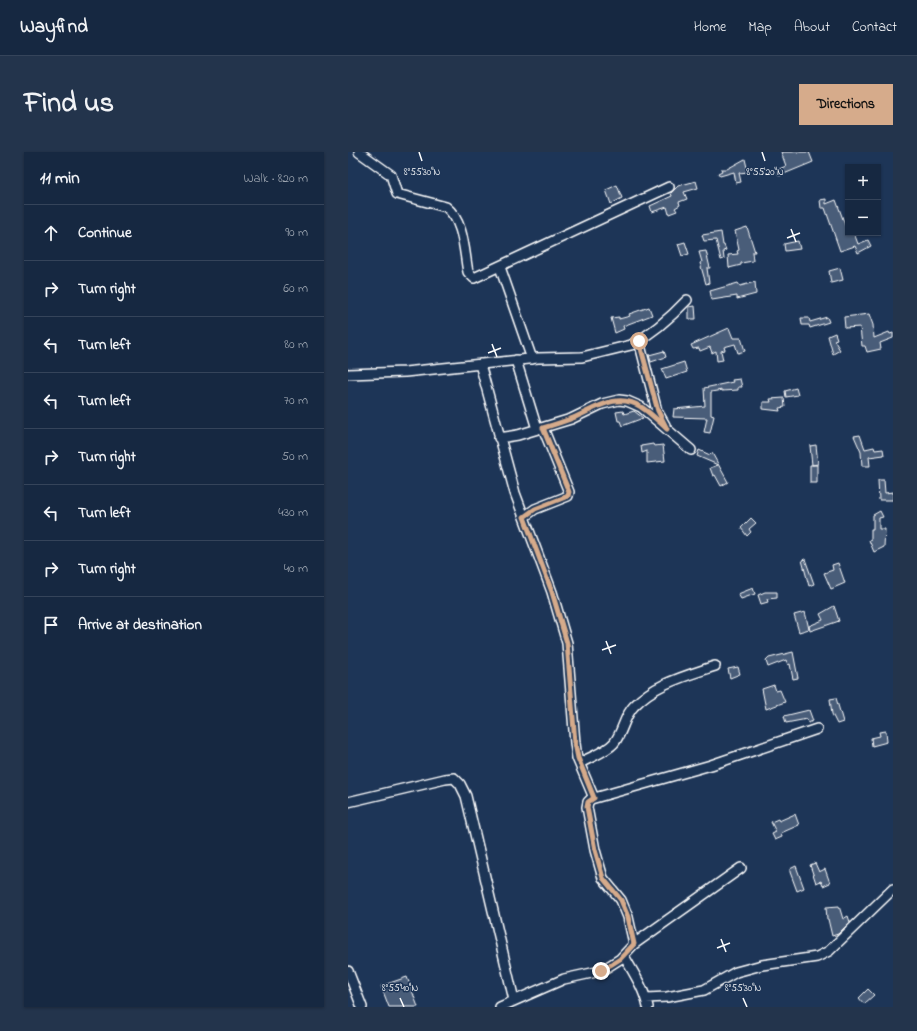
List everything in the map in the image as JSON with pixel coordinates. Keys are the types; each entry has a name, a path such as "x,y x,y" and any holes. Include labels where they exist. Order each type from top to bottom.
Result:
{"street":[{"path":"359,152 391,175 397,194 446,207 451,211 459,225 468,272 471,277 477,278 669,187"},
{"path":"500,267 532,359"},
{"path":"348,374 405,372 516,360 582,357 639,341 665,323 686,300"},
{"path":"639,341 658,411 667,429"},
{"path":"516,360 540,428 569,492 568,496 535,509 524,517"},
{"path":"480,364 499,438 524,517 552,592 567,643 575,743 580,763 594,798"},
{"path":"499,438 571,419 602,404 618,400 627,401 641,407 691,450"},
{"path":"580,763 608,748 614,742 627,715 640,700 664,683 715,666"},
{"path":"634,944 628,917 621,900 603,878 595,850 587,807 588,802 594,798 711,765 817,729"},
{"path":"348,802 445,779 454,778 460,784 466,796 514,1000"},
{"path":"500,1007 564,979 601,971 624,956 634,944 741,868"},
{"path":"624,956 647,1003 672,996 704,990 736,972 762,965 816,956 829,951 851,932 885,895 893,889"},
{"path":"348,971 362,1007"}],"building":[{"path":"781,152 809,152 813,162 779,176 777,170 786,166"},
{"path":"745,159 748,172 739,173 741,182 736,183 734,172 720,176 718,173 722,171 721,169 727,169"},
{"path":"696,181 698,188 684,192 687,199 679,202 680,205 675,208 677,211 669,214 667,207 652,212 650,206 672,196 671,193 678,186"},
{"path":"617,185 622,198 611,204 606,190"},
{"path":"826,199 826,204 836,200 845,225 845,236 855,236 858,244 868,240 871,246 858,253 855,246 840,251 825,208 821,208 820,200"},
{"path":"747,227 755,252 752,252 753,261 741,263 741,265 729,268 728,255 738,254 737,251 739,250 735,231"},
{"path":"721,232 723,245 726,250 723,251 724,259 721,260 716,240 704,241 702,235"},
{"path":"798,241 800,249 785,251 784,244"},
{"path":"685,242 689,254 682,256 678,244"},
{"path":"706,251 710,268 707,268 709,283 706,284 700,263 702,262 699,252"},
{"path":"840,268 843,280 831,283 829,271"},
{"path":"755,282 756,294 737,299 737,296 712,300 710,291 738,283 740,286"},
{"path":"695,306 696,319 689,319 689,307"},
{"path":"649,307 652,315 623,326 624,329 615,333 611,318 619,317 619,319 630,316 629,314"},
{"path":"869,314 873,325 874,338 889,332 890,334 893,333 893,338 880,343 881,349 867,352 865,346 862,346 860,327 845,328 844,317"},
{"path":"827,317 829,322 810,328 809,325 802,325 801,318 809,318 810,322"},
{"path":"729,328 733,338 741,338 745,351 738,353 735,344 724,347 725,350 721,351 723,360 717,361 716,351 712,353 710,347 700,351 699,348 693,349 691,345"},
{"path":"835,333 837,339 834,340 840,350 833,354 828,336"},
{"path":"664,351 666,357 651,362 649,355"},
{"path":"684,362 687,372 666,379 662,369"},
{"path":"740,379 742,387 738,387 738,390 711,392 711,415 714,416 710,433 704,432 707,418 673,417 674,409 705,406 704,388 733,382 732,380"},
{"path":"796,388 798,395 786,397 785,391"},
{"path":"784,398 785,407 779,408 780,411 763,409 763,402 771,402 770,399"},
{"path":"623,411 624,414 634,411 643,418 622,426 620,421 618,421 616,412"},
{"path":"860,435 865,449 874,447 875,450 883,449 884,455 869,457 870,466 862,466 861,452 854,436"},
{"path":"653,444 654,446 663,445 665,461 647,463 647,451 642,453 641,446"},
{"path":"816,445 818,464 812,465 810,446"},
{"path":"699,450 710,455 712,453 728,482 721,486 715,475 713,476 710,468 718,465 697,456"},
{"path":"810,465 817,465 817,483 810,483"},
{"path":"878,480 884,480 885,493 893,492 893,500 879,500"},
{"path":"880,511 883,517 879,518 879,529 885,529 884,547 874,552 869,540 871,539 871,529 873,529 873,515"},
{"path":"751,518 756,523 749,529 751,532 747,536 741,528"},
{"path":"805,559 814,584 809,586 802,560"},
{"path":"838,563 845,583 831,589 824,573 833,570 832,565"},
{"path":"753,588 755,594 741,599 738,594"},
{"path":"765,592 777,592 777,598 767,599 768,602 761,604 758,595"},
{"path":"834,606 839,621 810,631 809,626 823,620 820,614"},
{"path":"805,612 809,629 799,632 794,615"},
{"path":"793,652 798,678 793,679 790,664 788,665 786,660 768,667 766,661 769,658"},
{"path":"738,667 740,674 730,678 728,669"},
{"path":"774,685 776,691 780,690 785,702 766,709 762,689"},
{"path":"836,698 843,722 837,724 832,714 830,699"},
{"path":"809,710 813,721 808,723 807,719 786,723 784,716"},
{"path":"886,731 887,742 872,746 871,738 880,736 879,732"},
{"path":"795,814 799,825 781,833 782,837 775,840 772,834 776,832 771,822 778,819 779,821"},
{"path":"815,863 819,872 825,869 830,883 823,886 821,881 816,883 810,865"},
{"path":"796,866 804,888 797,891 790,872 790,869"},
{"path":"839,906 843,919 848,916 850,922 838,934 832,936 827,919 826,907"},
{"path":"407,977 418,1007 389,1007 381,986"},
{"path":"868,989 874,995 864,1004 859,998"}],"route":[{"path":"601,971 620,959 634,944 628,917 621,900 603,878 595,850 587,807 588,802 594,798 578,758 575,743 567,643 552,592 524,517 535,509 568,496 569,492 543,428 571,419 602,404 618,400 627,401 641,407 667,429 658,411 639,341"}]}
